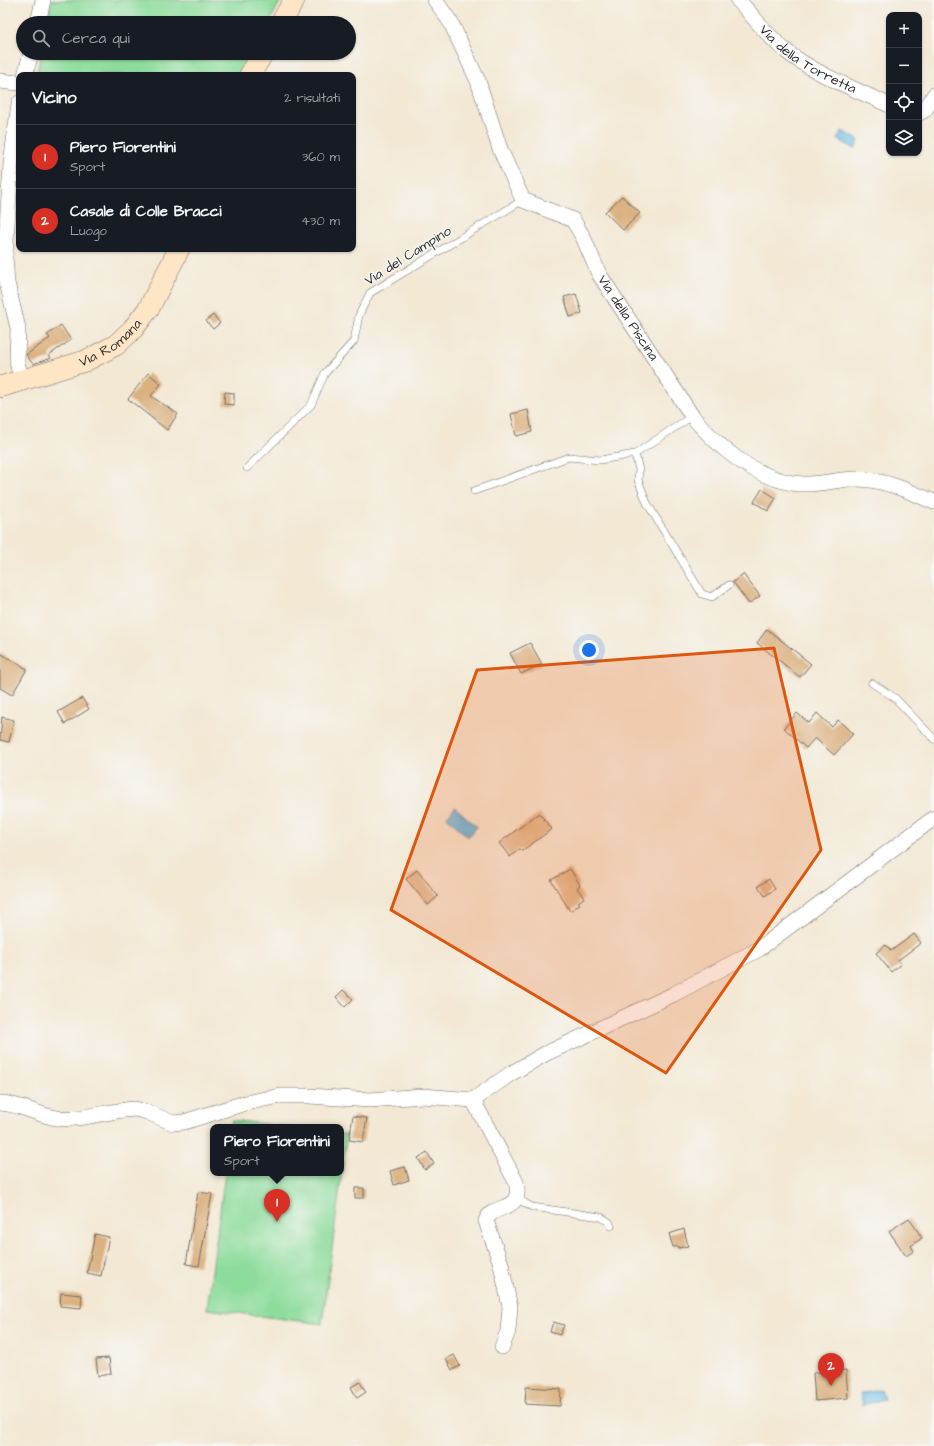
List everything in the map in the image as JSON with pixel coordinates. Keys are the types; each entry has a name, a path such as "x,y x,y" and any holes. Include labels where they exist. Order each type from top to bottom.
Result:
{"street":[{"path":"40,16 43,0"},
{"path":"284,16 294,0"},
{"path":"435,0 451,23 478,81 500,149 523,200"},
{"name":"Via della Torretta","path":"738,0 776,43 791,56 814,69 886,104"},
{"path":"27,72 29,60"},
{"path":"252,72 259,60"},
{"path":"922,112 925,110 934,95"},
{"path":"16,115 8,207 4,283 18,328 17,363 22,380"},
{"name":"Via della Piscina","path":"523,200 573,220 584,237 599,274 692,416 709,437 747,465 770,477 792,484 855,479 880,481 934,502"},
{"name":"Via Romana","path":"0,387 92,359 120,342 133,329 149,308 177,252"},
{"path":"0,1103 18,1105 48,1116 62,1118 135,1109 147,1112 173,1123 184,1122 245,1103 281,1096 309,1096 370,1100 423,1096 473,1100 510,1074 545,1054 653,1005 753,952 788,929 934,818"},
{"path":"473,1100 516,1182 518,1196 514,1201 492,1214 486,1222 501,1264 510,1307 508,1331 502,1347"}],"lane":[{"name":"Via del Campino","path":"247,468 311,405 325,373 354,341 359,315 370,293 523,200"},
{"path":"474,490 569,457 600,460 635,454 692,416"},
{"path":"635,454 639,470 638,480 647,503 702,594 712,597 728,585"},
{"path":"872,683 895,698 934,739"},
{"path":"518,1196 523,1202 532,1207 601,1217 609,1222 611,1226"}],"highlighted area":[{"path":"774,648 821,850 666,1073 391,910 477,670"}],"green space":[{"path":"52,0 281,0 273,16 49,16"},
{"path":"40,60 249,60 243,72 37,72"},
{"path":"232,1120 265,1124 231,1124"},
{"path":"344,1134 347,1134 344,1157"},
{"path":"225,1176 341,1176 322,1324 207,1309"}],"water":[{"path":"842,131 859,140 855,149 837,139"},
{"path":"455,807 477,827 468,837 447,817"},
{"path":"881,1389 884,1399 863,1405 860,1394"}],"building":[{"path":"622,196 640,213 623,230 605,212"},
{"path":"576,294 582,313 570,317 564,297"},
{"path":"213,315 220,323 213,329 206,321"},
{"path":"61,325 71,340 49,355 51,358 33,364 26,355 50,338 47,335"},
{"path":"148,373 161,384 151,396 178,414 167,430 128,399"},
{"path":"225,392 234,393 234,405 224,404"},
{"path":"528,410 532,432 516,436 511,414"},
{"path":"762,489 776,498 768,511 754,502"},
{"path":"743,574 760,596 749,604 733,582"},
{"path":"767,629 811,664 800,677 757,643"},
{"path":"530,643 542,664 521,674 510,653"},
{"path":"0,653 27,669 12,695 0,688"},
{"path":"82,698 89,709 65,724 58,712"},
{"path":"797,713 809,723 817,713 832,727 838,720 853,734 834,755 815,738 806,748 784,728"},
{"path":"2,717 14,720 9,742 0,740"},
{"path":"539,813 552,829 522,851 520,849 510,857 499,843"},
{"path":"570,869 580,885 577,888 584,898 578,902 580,904 570,911 551,880"},
{"path":"417,870 438,896 428,905 406,879"},
{"path":"769,879 775,889 765,896 758,886"},
{"path":"914,934 921,943 898,960 901,964 891,972 876,953 886,945 891,951"},
{"path":"343,990 353,999 345,1007 336,997"},
{"path":"353,1116 367,1118 363,1142 349,1140"},
{"path":"427,1152 434,1164 425,1170 418,1158"},
{"path":"405,1167 409,1180 394,1185 390,1171"},
{"path":"355,1188 364,1188 364,1198 355,1198"},
{"path":"198,1192 212,1194 199,1266 186,1264"},
{"path":"909,1218 922,1238 911,1246 914,1251 906,1256 889,1231"},
{"path":"684,1229 688,1246 678,1248 678,1246 673,1247 669,1234"},
{"path":"95,1234 109,1237 101,1276 87,1273"},
{"path":"61,1293 82,1295 81,1308 60,1306"},
{"path":"553,1322 564,1325 560,1335 550,1332"},
{"path":"454,1355 460,1366 452,1370 446,1359"},
{"path":"109,1358 111,1374 98,1376 96,1359"},
{"path":"846,1370 848,1398 815,1401 813,1373"},
{"path":"360,1382 366,1392 357,1398 351,1387"},
{"path":"526,1387 561,1389 560,1406 525,1404"}],"place":[{"name":"Piero Fiorentini","path":"277,1222"},
{"name":"Casale di Colle Bracci","path":"831,1386"}]}
